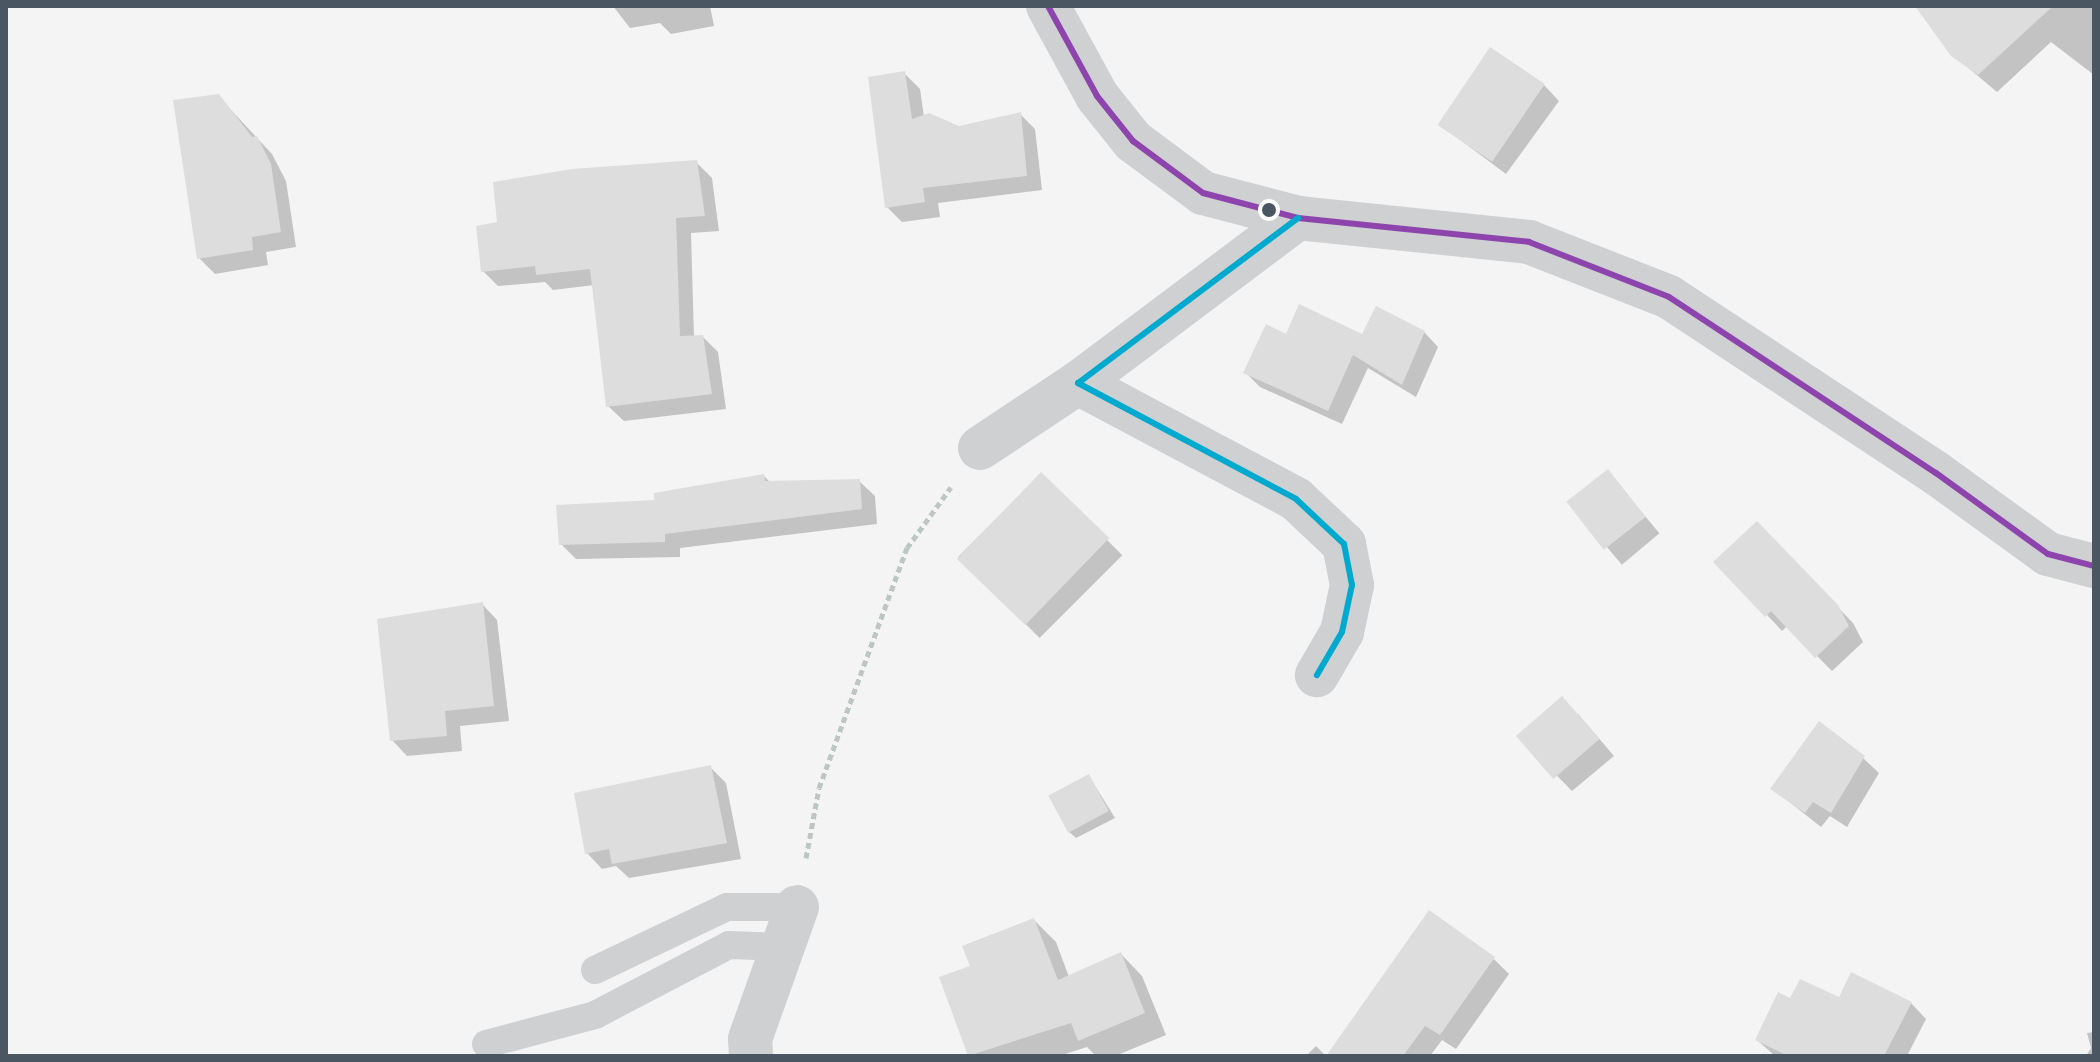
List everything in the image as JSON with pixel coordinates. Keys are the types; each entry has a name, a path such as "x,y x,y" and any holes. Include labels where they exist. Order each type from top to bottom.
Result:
{"street":[{"path":"1048,6 1097,96 1133,141 1203,193 1298,218 1529,242 1669,297 1936,473 2048,554 2094,566"},
{"path":"980,448 1078,383 1298,218"},
{"path":"1078,383 1296,499 1344,544 1352,585 1342,632 1317,675"},
{"path":"751,1056 750,1039 790,927"}],"lane":[{"path":"595,970 727,907 790,927"},
{"path":"486,1044 595,1015 729,945 790,927"}],"path":[{"path":"790,927 819,788 907,548 980,448"}],"building":[{"path":"1915,6 2053,6 1978,75 1951,56"},
{"path":"1490,47 1545,84 1492,162 1437,125"},
{"path":"905,71 912,119 929,113 959,126 1021,112 1027,176 923,188 925,202 885,208 868,77"},
{"path":"219,94 252,137 257,136 271,164 281,232 252,237 253,250 197,259 173,100"},
{"path":"697,160 705,216 676,218 680,336 703,335 712,394 606,407 590,269 536,275 535,266 481,272 476,226 497,222 493,182 572,169"},
{"path":"1299,304 1362,334 1376,306 1425,331 1402,385 1353,355 1328,411 1243,373 1266,324 1286,334"},
{"path":"1608,469 1646,517 1604,550 1566,502"},
{"path":"1041,472 1109,538 1025,625 957,559"},
{"path":"764,474 765,481 860,479 862,509 665,534 665,542 559,545 556,505 654,500 654,493"},
{"path":"1757,521 1838,605 1849,626 1815,658 1771,611 1765,617 1713,562"},
{"path":"483,602 494,706 445,711 447,736 390,741 377,619"},
{"path":"1562,696 1599,739 1553,779 1516,736"},
{"path":"1819,721 1865,756 1831,813 1813,802 1805,813 1770,789"},
{"path":"711,765 727,843 612,864 609,849 585,854 574,793"},
{"path":"1089,774 1109,811 1068,833 1048,796"},
{"path":"1429,910 1495,957 1440,1035 1425,1026 1403,1056 1326,1056"},
{"path":"1034,918 1058,980 1121,952 1145,1013 1078,1041 1071,1023 968,1056 939,977 970,966 962,946"},
{"path":"1851,972 1912,1002 1884,1056 1788,1056 1755,1040 1778,992 1790,998 1800,979 1839,997"}],"transit line":[{"path":"1048,6 1097,96 1133,141 1203,193 1298,218 1529,242 1669,297 1936,473 2048,554 2094,566"},
{"path":"1298,218 1078,383 1296,499 1344,544 1352,585 1342,632 1317,675"}]}
